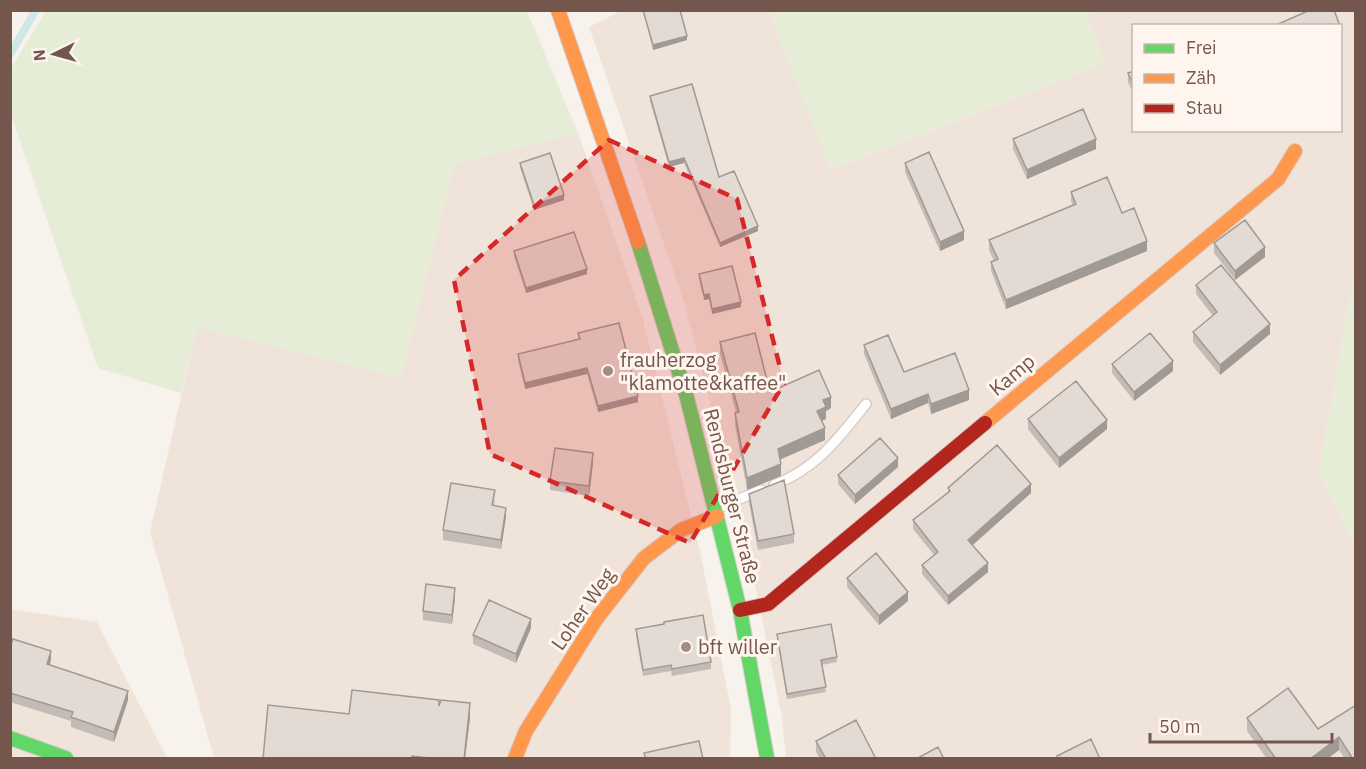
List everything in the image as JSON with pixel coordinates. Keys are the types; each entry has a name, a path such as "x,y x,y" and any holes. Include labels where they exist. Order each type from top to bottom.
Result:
{"street":[{"name":"Rendsburger Straße","path":"558,10 630,215 687,398 740,610 767,759"},
{"name":"Kamp","path":"740,610 768,604 1278,179 1295,151"},
{"name":"Loher Weg","path":"514,759 526,731 597,618 644,558 681,530 717,512"},
{"path":"10,738 66,759"}],"lane":[{"path":"717,512 793,477 811,465 832,447 866,404"}],"highlighted area":[{"path":"609,140 737,199 784,383 690,543 490,454 454,280"}],"shaded area":[{"path":"621,11 769,11 831,169 1105,63 1086,16 1099,11 1355,11 1355,271 1319,472 1355,546 1355,758 786,758 782,718 747,545 684,302 589,27"},
{"path":"578,133 642,316 701,556 731,709 730,758 214,758 150,532 197,327 401,377 454,164"},
{"path":"10,609 97,622 167,758 11,758"}],"green space":[{"path":"46,11 527,11 578,133 454,164 401,378 197,327 181,393 98,368 11,115 11,68"},
{"path":"769,11 1099,11 1086,17 1105,63 830,169"},
{"path":"1355,271 1355,546 1319,472"}],"building":[{"path":"643,10 680,10 687,36 653,45"},
{"path":"1310,10 1334,10 1339,24 1278,24"},
{"path":"692,84 719,177 734,171 758,226 720,243 684,158 669,162 650,96"},
{"path":"1083,109 1096,139 1027,170 1013,139"},
{"path":"929,152 964,231 940,242 905,163"},
{"path":"550,153 564,195 534,205 520,163"},
{"path":"1107,177 1122,213 1134,208 1147,241 1006,300 991,262 998,259 989,240 1076,204 1071,192"},
{"path":"1245,220 1265,247 1235,271 1214,243"},
{"path":"574,232 587,269 526,288 514,251"},
{"path":"1221,265 1270,324 1220,365 1193,332 1217,312 1196,285"},
{"path":"732,266 741,302 712,309 709,294 704,295 699,274"},
{"path":"619,323 638,396 598,406 587,368 525,383 518,354 580,339 578,333"},
{"path":"755,333 770,392 819,370 831,397 823,400 826,407 817,411 825,428 778,449 781,464 747,478 735,413 739,412 720,342"},
{"path":"1150,333 1173,361 1134,392 1112,364"},
{"path":"888,335 904,372 955,353 969,390 931,404 928,394 891,409 864,345"},
{"path":"1076,381 1107,420 1059,458 1028,419"},
{"path":"880,438 898,458 855,495 838,475"},
{"path":"997,445 1031,484 968,540 988,563 948,596 922,565 938,552 913,520 950,491 948,488"},
{"path":"555,448 593,453 589,486 550,481"},
{"path":"784,480 794,534 758,541 749,494"},
{"path":"451,483 495,490 492,505 506,508 501,540 443,530"},
{"path":"876,553 908,592 879,616 847,578"},
{"path":"426,584 455,588 452,615 423,611"},
{"path":"489,600 531,619 516,654 473,635"},
{"path":"703,615 711,662 672,669 671,665 643,670 636,629"},
{"path":"831,624 837,657 821,660 826,687 787,694 777,634"},
{"path":"13,639 51,651 47,664 128,691 114,732 71,717 73,712 10,693 10,647"},
{"path":"1288,688 1318,729 1356,705 1356,759 1353,759 1339,737 1310,759 1276,759 1247,718"},
{"path":"352,690 439,700 439,706 441,700 470,703 464,759 412,756 411,759 263,759 268,705 349,714"},
{"path":"856,720 876,759 826,759 816,741"},
{"path":"1091,739 1100,759 1058,759 1057,756"},
{"path":"699,741 703,759 646,759 644,753"},
{"path":"938,747 944,759 916,759"}],"waterway":[{"path":"10,54 36,10"}],"traffic: fast":[{"path":"638,242 687,398 740,610 767,758"},
{"path":"10,738 66,758"}],"traffic: slow":[{"path":"558,10 638,242"},
{"path":"985,423 1278,179 1295,151"},
{"path":"515,758 526,731 597,618 644,558 681,530 717,516"}],"traffic: jam":[{"path":"740,610 768,604 985,423"}],"place":[{"name":"frauherzog \"klamotte&kaffee\"","path":"608,371"},
{"name":"bft willer","path":"686,647"}]}
